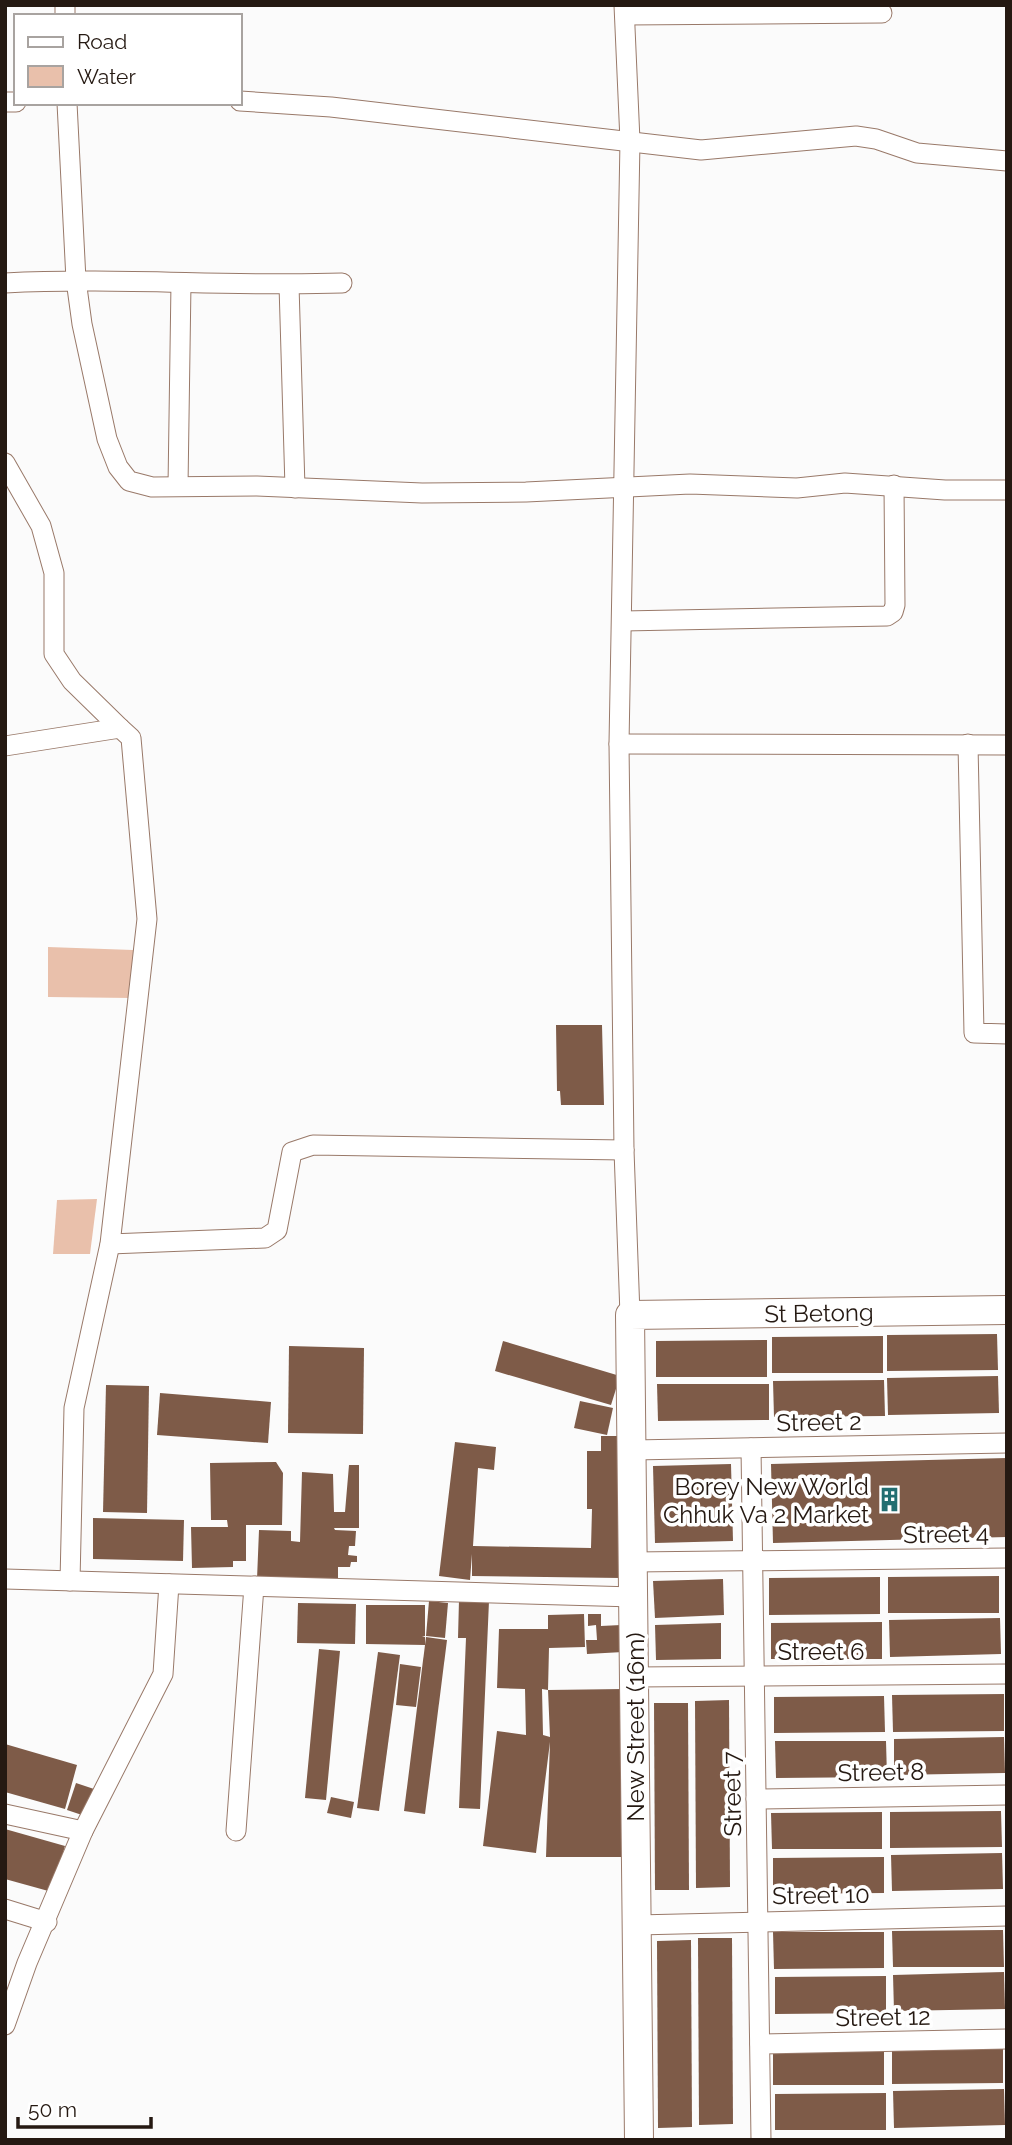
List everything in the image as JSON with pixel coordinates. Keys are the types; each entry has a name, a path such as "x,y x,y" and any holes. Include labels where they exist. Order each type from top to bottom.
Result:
{"street":[{"path":"630,1315 624,1150 619,744 630,141 625,10 882,13"},
{"path":"242,101 331,107 715,150 856,136 876,139 917,153 1007,161"},
{"path":"67,105 76,279 82,324 107,439 118,467 129,481 178,486 422,493 690,484 797,488 845,483 945,490 1007,490"},
{"path":"5,283 76,279 289,285 342,283"},
{"path":"178,486 180,283"},
{"path":"289,285 295,488"},
{"path":"5,463 41,526 54,573 54,654 72,681 131,738 147,919 110,1244 74,1408 70,1581"},
{"path":"623,621 887,616 895,605 894,485"},
{"path":"5,746 120,728"},
{"path":"619,744 1007,745"},
{"path":"968,744 974,1033 1007,1034"},
{"path":"110,1244 265,1238 277,1230 292,1152 313,1145 624,1150"},
{"name":"St Betong","path":"630,1315 1007,1310"},
{"name":"New Street (16m)","path":"630,1315 639,2140"},
{"name":"Street 2","path":"633,1450 1007,1443"},
{"name":"Street 7","path":"751,1448 761,2140"},
{"name":"Street 4","path":"634,1562 1007,1558"},
{"path":"5,1579 634,1597"},
{"path":"5,2025 27,1963 47,1922 83,1831 160,1683 169,1584"},
{"path":"236,1831 254,1586"},
{"name":"Street 6","path":"635,1676 1007,1674"},
{"name":"Street 8","path":"756,1799 1007,1795"},
{"path":"5,1814 83,1831"},
{"path":"5,1909 47,1922"},
{"name":"Street 10","path":"637,1925 1007,1916"},
{"name":"Street 12","path":"760,2044 1007,2039"}],"water":[{"path":"48,947 133,950 131,998 48,997"},
{"path":"97,1199 90,1254 53,1254 57,1200"}],"building":[{"path":"556,1025 602,1025 604,1105 561,1105 560,1091 557,1091"},
{"path":"997,1334 998,1370 887,1371 887,1335"},
{"path":"883,1336 883,1373 772,1373 772,1337"},
{"path":"767,1340 767,1377 656,1377 656,1341"},
{"path":"503,1341 620,1376 611,1405 495,1371"},
{"path":"289,1346 364,1348 363,1434 288,1433"},
{"path":"998,1376 999,1413 888,1415 887,1378"},
{"path":"884,1380 885,1416 774,1417 773,1381"},
{"path":"657,1384 769,1384 769,1420 658,1421"},
{"path":"106,1385 149,1386 147,1513 103,1512"},
{"path":"160,1393 271,1402 268,1443 157,1435"},
{"path":"580,1401 613,1408 607,1435 574,1428"},
{"path":"601,1436 626,1436 621,1578 472,1576 472,1554 470,1580 439,1576 455,1442 496,1447 494,1470 478,1468 473,1546 591,1548 592,1509 587,1509 587,1451 601,1451"},
{"name":"Borey New World Chhuk Va 2 Market","path":"1007,1458 1007,1537 773,1543 771,1464"},
{"path":"276,1462 283,1473 282,1525 246,1525 246,1561 233,1561 233,1567 192,1568 191,1527 228,1527 227,1520 211,1520 210,1463"},
{"name":"Borey New World Chhuk Va 2 Market","path":"731,1464 733,1541 655,1543 653,1466"},
{"path":"349,1465 359,1465 359,1528 334,1528 356,1531 355,1546 349,1546 348,1555 357,1556 357,1562 351,1562 350,1567 338,1567 338,1580 257,1579 259,1530 291,1531 291,1541 300,1542 302,1472 333,1474 334,1512 345,1512"},
{"path":"93,1518 184,1520 183,1561 93,1559"},
{"path":"999,1576 999,1613 888,1613 888,1577"},
{"path":"880,1577 880,1614 769,1615 769,1578"},
{"path":"723,1579 724,1615 655,1618 653,1581"},
{"path":"459,1600 489,1601 480,1809 459,1808 466,1638 458,1638"},
{"path":"429,1601 448,1603 445,1638 426,1636"},
{"path":"298,1603 356,1604 355,1644 297,1643"},
{"path":"366,1605 425,1605 425,1636 422,1636 425,1637 425,1645 366,1644"},
{"path":"584,1614 585,1647 549,1648 548,1690 624,1689 623,1857 546,1857 550,1742 536,1853 483,1846 497,1731 526,1735 525,1689 497,1688 499,1629 548,1629 548,1615","holes":["542,1689 548,1690 550,1737 543,1735"]},
{"path":"588,1614 601,1614 601,1626 621,1625 623,1652 587,1654 586,1640 597,1640 596,1625 588,1626"},
{"path":"1000,1618 1001,1654 890,1657 889,1620"},
{"path":"882,1622 882,1659 771,1659 771,1623"},
{"path":"721,1623 721,1659 656,1660 655,1625"},
{"path":"426,1637 447,1640 425,1814 404,1811"},
{"path":"319,1649 340,1651 326,1800 305,1798"},
{"path":"378,1652 400,1655 379,1811 357,1808"},
{"path":"400,1664 421,1667 416,1707 396,1705"},
{"path":"1004,1694 1004,1731 893,1732 892,1695"},
{"path":"884,1696 885,1732 774,1733 774,1697"},
{"path":"729,1700 730,1887 696,1888 695,1701"},
{"path":"654,1703 688,1703 689,1890 655,1890"},
{"path":"1004,1737 1005,1773 894,1775 894,1739"},
{"path":"775,1741 886,1741 887,1777 776,1778"},
{"path":"5,1744 77,1765 65,1809 5,1792"},
{"path":"76,1783 94,1789 85,1816 67,1810"},
{"path":"331,1797 354,1802 351,1818 327,1813"},
{"path":"1001,1811 1002,1847 890,1848 890,1812"},
{"path":"882,1812 882,1849 772,1849 771,1813"},
{"path":"5,1829 65,1846 52,1892 5,1879"},
{"path":"1002,1853 1003,1889 892,1891 891,1855"},
{"path":"884,1857 884,1893 773,1894 773,1858"},
{"path":"1003,1930 1004,1967 893,1967 892,1931"},
{"path":"773,1932 884,1932 884,1968 774,1969"},
{"path":"698,1938 732,1938 733,2124 699,2125"},
{"path":"691,1940 692,2127 658,2128 657,1941"},
{"path":"1004,1972 1005,2009 894,2011 893,1975"},
{"path":"886,1976 886,2013 775,2014 775,1977"},
{"path":"892,2047 1003,2047 1003,2083 892,2084"},
{"path":"884,2048 884,2085 773,2085 773,2049"},
{"path":"1004,2089 1005,2125 894,2128 893,2091"},
{"path":"886,2093 886,2130 775,2130 775,2094"}],"place":[{"name":"Borey New World Chhuk Va 2 Market","path":"889,1500"}]}
